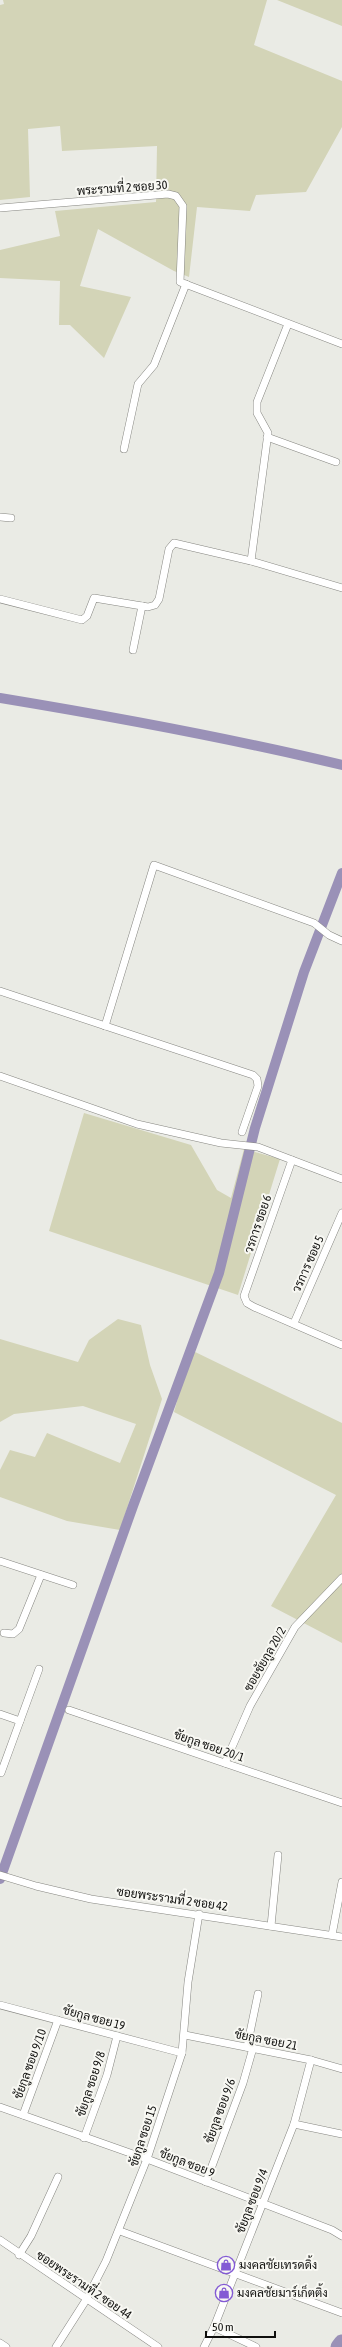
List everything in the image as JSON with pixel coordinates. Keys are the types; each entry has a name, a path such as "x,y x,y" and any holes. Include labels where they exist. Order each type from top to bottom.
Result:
{"street":[{"name":"พระรามที่ 2 ซอย 30","path":"0,208 168,194 176,196 183,206 180,282 186,284"},
{"path":"124,449 138,384 154,365 186,284 342,344"},
{"path":"250,561 267,437 266,427 257,413 257,402 288,324"},
{"path":"267,437 336,462"},
{"path":"0,517 11,518"},
{"path":"0,599 82,620 87,616 94,598 148,607 154,605 159,599 170,549 174,543 250,561 342,588"},
{"path":"134,650 142,606"},
{"path":"105,1026 154,865 314,923 330,935 342,941"},
{"path":"0,991 253,1075 257,1079 258,1086 242,1132"},
{"path":"0,1076 137,1124 221,1143 258,1147 342,1179"},
{"name":"วรการ ซอย 6","path":"292,1160 244,1296 247,1303 254,1307 294,1323"},
{"name":"วรการ ซอย 5","path":"294,1323 342,1213"},
{"path":"294,1323 342,1345"},
{"path":"0,1561 73,1585"},
{"path":"4,1633 13,1634 19,1629 41,1575"},
{"name":"ซอยชัยกูล 20/2","path":"225,1763 250,1706 295,1627 342,1578"},
{"path":"1,1773 39,1669"},
{"name":"ชัยกูล ซอย 20/1","path":"69,1710 342,1803"},
{"path":"0,1714 20,1721"},
{"path":"271,1926 278,1855"},
{"name":"ซอยพระรามที่ 2 ซอย 42","path":"3,1876 36,1886 91,1899 199,1914 342,1937"},
{"path":"332,1935 342,1882"},
{"name":"ชัยกูล ซอย 15","path":"56,2347 86,2300 120,2231 147,2159 182,2053 185,2035 188,1982 199,1914"},
{"name":"ชัยกูล ซอย 9/6","path":"206,2182 243,2083 258,1994"},
{"name":"ชัยกูล ซอย 19","path":"0,2005 182,2053"},
{"name":"ชัยกูล ซอย 9/10","path":"23,2115 58,2020"},
{"name":"ชัยกูล ซอย 21","path":"185,2035 311,2060 342,2070"},
{"name":"ชัยกูล ซอย 9/8","path":"84,2138 107,2075 117,2036"},
{"name":"ชัยกูล ซอย 9/4","path":"204,2347 236,2274 262,2203 294,2124 311,2060"},
{"name":"ชัยกูล ซอย 9","path":"0,2107 84,2138 147,2159 332,2230 342,2236"},
{"path":"294,2124 317,2131 342,2134"},
{"path":"19,2255 31,2236 58,2177"},
{"path":"120,2231 342,2313"},
{"name":"ซอยพระรามที่ 2 ซอย 44","path":"0,2240 19,2255 158,2347"},
{"path":"214,2327 256,2347"},
{"path":"0,2343 6,2347"}],"green space":[{"path":"3,0 267,0 254,45 342,81 342,127 306,192 256,195 250,211 197,207 189,277 174,271 98,229 80,286 131,297 104,358 70,325 59,325 60,281 0,278 0,250 60,236 55,211 156,202 157,146 62,151 60,126 28,129 30,197 0,200 0,5 4,4"},
{"path":"277,0 342,0 342,26"},
{"path":"84,1113 191,1145 217,1190 231,1198 244,1149 280,1159 238,1295 49,1231"},
{"path":"118,1319 141,1325 150,1365 162,1399 120,1530 67,1521 0,1497 0,1470 10,1450 35,1457 47,1433 120,1463 136,1424 83,1406 14,1414 0,1422 0,1339 78,1362 89,1340"},
{"path":"191,1350 342,1423 342,1643 271,1606 336,1495 174,1412"}],"waterway":[{"path":"0,698 172,728 342,765"},
{"path":"0,1879 133,1506 219,1273 255,1128 304,972 342,873"},
{"path":"339,2347 342,2343"}],"place":[{"name":"มงคลชัยเทรดดิ้ง","path":"226,2265"},
{"name":"มงคลชัยมาร์เก็ตติ้ง","path":"224,2293"}]}
